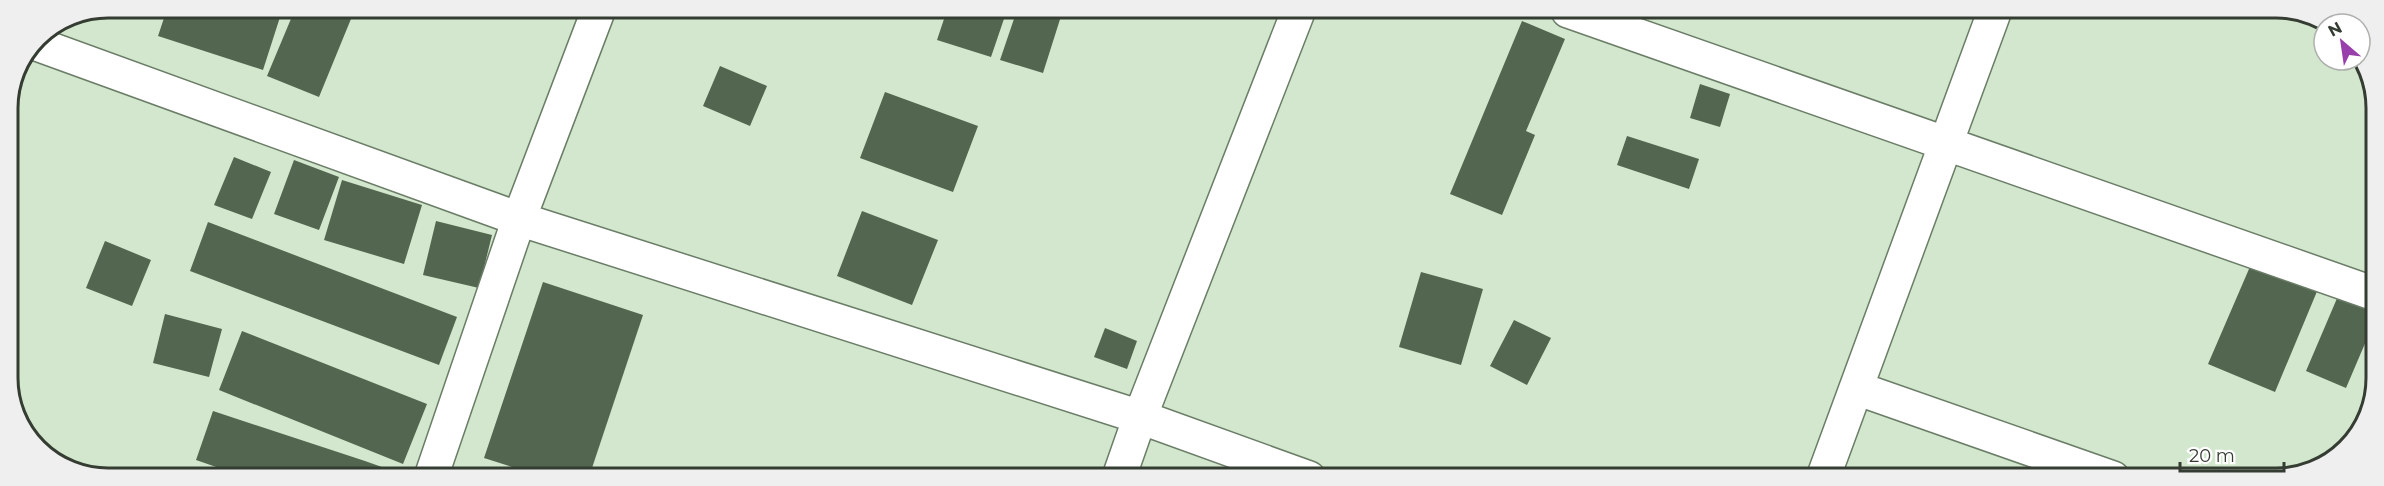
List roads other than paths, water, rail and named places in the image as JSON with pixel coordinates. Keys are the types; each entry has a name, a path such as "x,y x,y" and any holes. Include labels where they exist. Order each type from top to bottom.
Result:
{"street":[{"path":"434,468 519,219 595,18"},
{"path":"1122,468 1296,18"},
{"path":"1588,18 2366,291"},
{"path":"1827,468 1992,18"},
{"path":"43,46 519,219 1140,417 1281,468"},
{"path":"1856,388 2084,468"}]}
